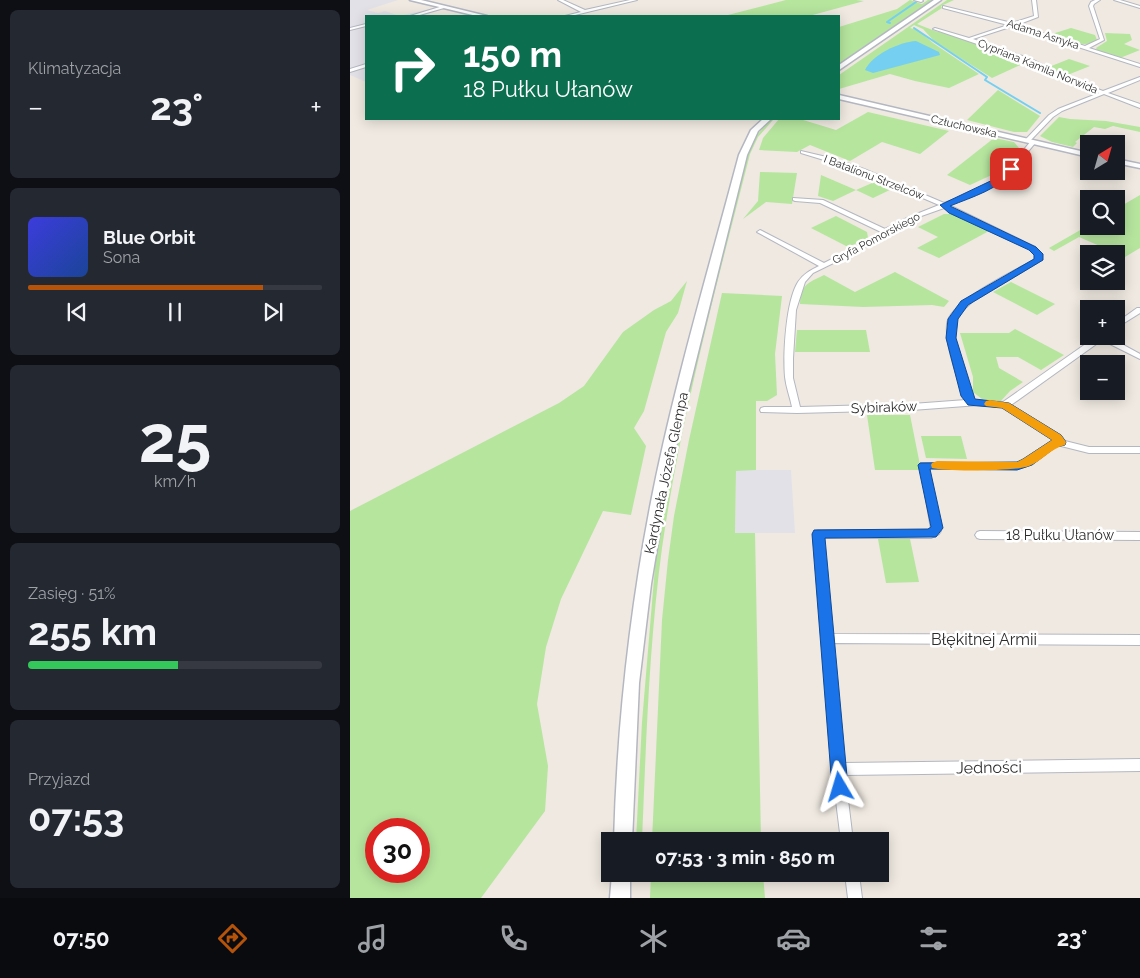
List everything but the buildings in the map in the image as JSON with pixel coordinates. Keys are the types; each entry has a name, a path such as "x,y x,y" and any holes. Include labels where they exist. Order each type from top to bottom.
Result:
{"main road":[{"path":"413,0 479,15"},
{"path":"840,67 938,0"},
{"name":"Człuchowska","path":"840,97 1080,152"},
{"name":"Kardynała Józefa Glempa","path":"623,832 631,683 644,584 657,506 677,413 743,155 755,130 766,120"},
{"path":"1125,163 1140,166"},
{"path":"620,898 621,882"}],"street":[{"path":"560,0 585,12"},
{"path":"611,0 620,4"},
{"path":"572,15 635,0"},
{"path":"970,38 1036,17 1034,0"},
{"path":"1085,48 1102,40 1091,6 1092,3 1098,0"},
{"path":"1116,0 1140,7"},
{"path":"415,15 443,7"},
{"name":"Adama Asnyka","path":"944,7 1014,25 1140,66"},
{"path":"351,28 365,25"},
{"path":"351,28 360,31"},
{"name":"Cypriana Kamila Norwida","path":"935,29 970,38 1029,60 1069,80 1140,106"},
{"path":"350,71 365,65"},
{"name":"Gryfa Pomorskiego","path":"797,410 789,378 792,310 802,281 811,272 854,251 910,218 973,194 1004,177 1051,116 1060,110 1140,78"},
{"name":"I Batalionu Strzelców","path":"802,152 832,158 944,205"},
{"path":"795,199 821,201 885,231"},
{"path":"944,205 952,211 1032,248 1038,254 1039,260 969,300 958,310 953,319 951,338 967,396 972,402"},
{"path":"760,232 823,265"},
{"path":"1125,320 1140,310"},
{"path":"1005,405 1088,345"},
{"path":"1118,345 1140,357"},
{"name":"Sybiraków","path":"764,410 912,407 972,402 1005,405 1057,437 1061,442"},
{"path":"846,832 838,769 818,534 931,534 937,528 924,465 1017,466 1028,462 1053,443 1061,442 1083,449 1140,450"},
{"name":"18 Pułku Ułanów","path":"980,535 1140,536"},
{"name":"Błękitnej Armii","path":"828,638 1140,640"},
{"name":"Jedności","path":"838,769 1140,765"},
{"path":"853,882 855,898"}],"shaded area":[{"path":"350,0 398,0 367,10 378,13 385,11 396,15 365,15 365,82 350,75"},
{"path":"434,8 441,10 424,15 403,15"},
{"path":"736,470 791,470 795,533 735,533"}],"green space":[{"path":"786,0 864,1 813,15 728,15"},
{"path":"910,0 922,4 928,0 933,0 840,63 840,27 897,9"},
{"path":"947,0 954,0 941,6 942,8 917,24 935,31 964,38 1027,62 992,78 935,42 923,29 914,25 910,28 918,30 933,43 979,74 949,88 890,74 840,89 840,74"},
{"path":"1071,28 1095,35 1097,40 1092,43 1081,44 1052,34"},
{"path":"1105,33 1130,34 1132,40 1124,44 1140,50 1120,58 1097,50 1096,48 1107,41"},
{"path":"1069,59 1090,66 1065,76 1049,67"},
{"path":"998,90 1040,116 1027,132 1014,132 967,120"},
{"path":"868,112 949,131 920,154 882,142 850,161 810,145 797,152 759,150 763,138 778,120 803,120 836,130"},
{"path":"1059,117 1106,121 1140,127 1140,132 1113,126 1105,129 1094,127 1084,135 1080,135 1080,138 1075,142 1077,143 1073,147 1052,142 1040,136"},
{"path":"770,120 773,120 758,137 750,154 689,399 679,449 662,548 658,584 649,694 642,832 636,832 642,722 656,555 681,419 748,154 755,137"},
{"path":"994,138 1014,142 1019,148 996,173 970,185 947,175"},
{"path":"760,172 797,173 792,204 766,202 743,219 758,201"},
{"path":"821,175 856,190 833,201 818,196"},
{"path":"879,180 896,187 873,198 856,190"},
{"path":"1140,195 1140,248 1125,257 1125,245 1097,245 1079,237 1054,251 1049,248 1080,230 1080,235 1125,235 1125,204"},
{"path":"944,214 953,214 989,231 939,258 917,248 938,237 918,227"},
{"path":"836,216 867,232 868,238 848,247 811,228"},
{"path":"895,272 949,301 944,307 932,305 863,307 800,304 802,292 806,285 824,275 855,292"},
{"path":"687,281 678,313 666,332 644,411 634,428 646,446 631,515 603,511 561,599 546,647 537,704 548,766 545,811 481,898 350,898 350,511 559,403 584,386 623,332 654,310 671,301"},
{"path":"1011,282 1055,304 1037,315 993,292"},
{"path":"722,293 782,296 775,354 777,395 767,401 756,401 756,470 736,471 735,533 755,533 761,832 652,832 662,620 674,516"},
{"path":"1015,329 1064,355 1041,370 1018,357 996,357 999,368 1023,382 1010,391 1000,402 982,399 973,392 973,377 960,333 1009,333"},
{"path":"797,330 866,330 870,352 795,352"},
{"path":"867,415 910,415 921,470 875,470"},
{"path":"921,436 961,436 967,459 926,458"},
{"path":"878,539 910,539 919,582 886,583"},
{"path":"651,882 764,882 765,898 650,898"}],"water":[{"path":"916,41 939,52 940,55 873,73 865,70 874,59 887,50"}],"waterway":[{"path":"890,23 887,22 916,2"},
{"path":"914,28 987,77 985,80 1040,113"}],"slow traffic":[{"path":"937,465 1017,466 1028,462 1053,443 1061,442 1057,437 1005,405 990,404"}],"route":[{"path":"840,787 818,534 931,534 937,528 924,465 1017,466 1028,462 1053,443 1061,442 1057,437 1005,405 972,402 967,396 951,338 950,332 953,319 965,303 1039,260 1038,254 1032,248 952,211 944,205 973,194 1004,177 1011,169"}]}
